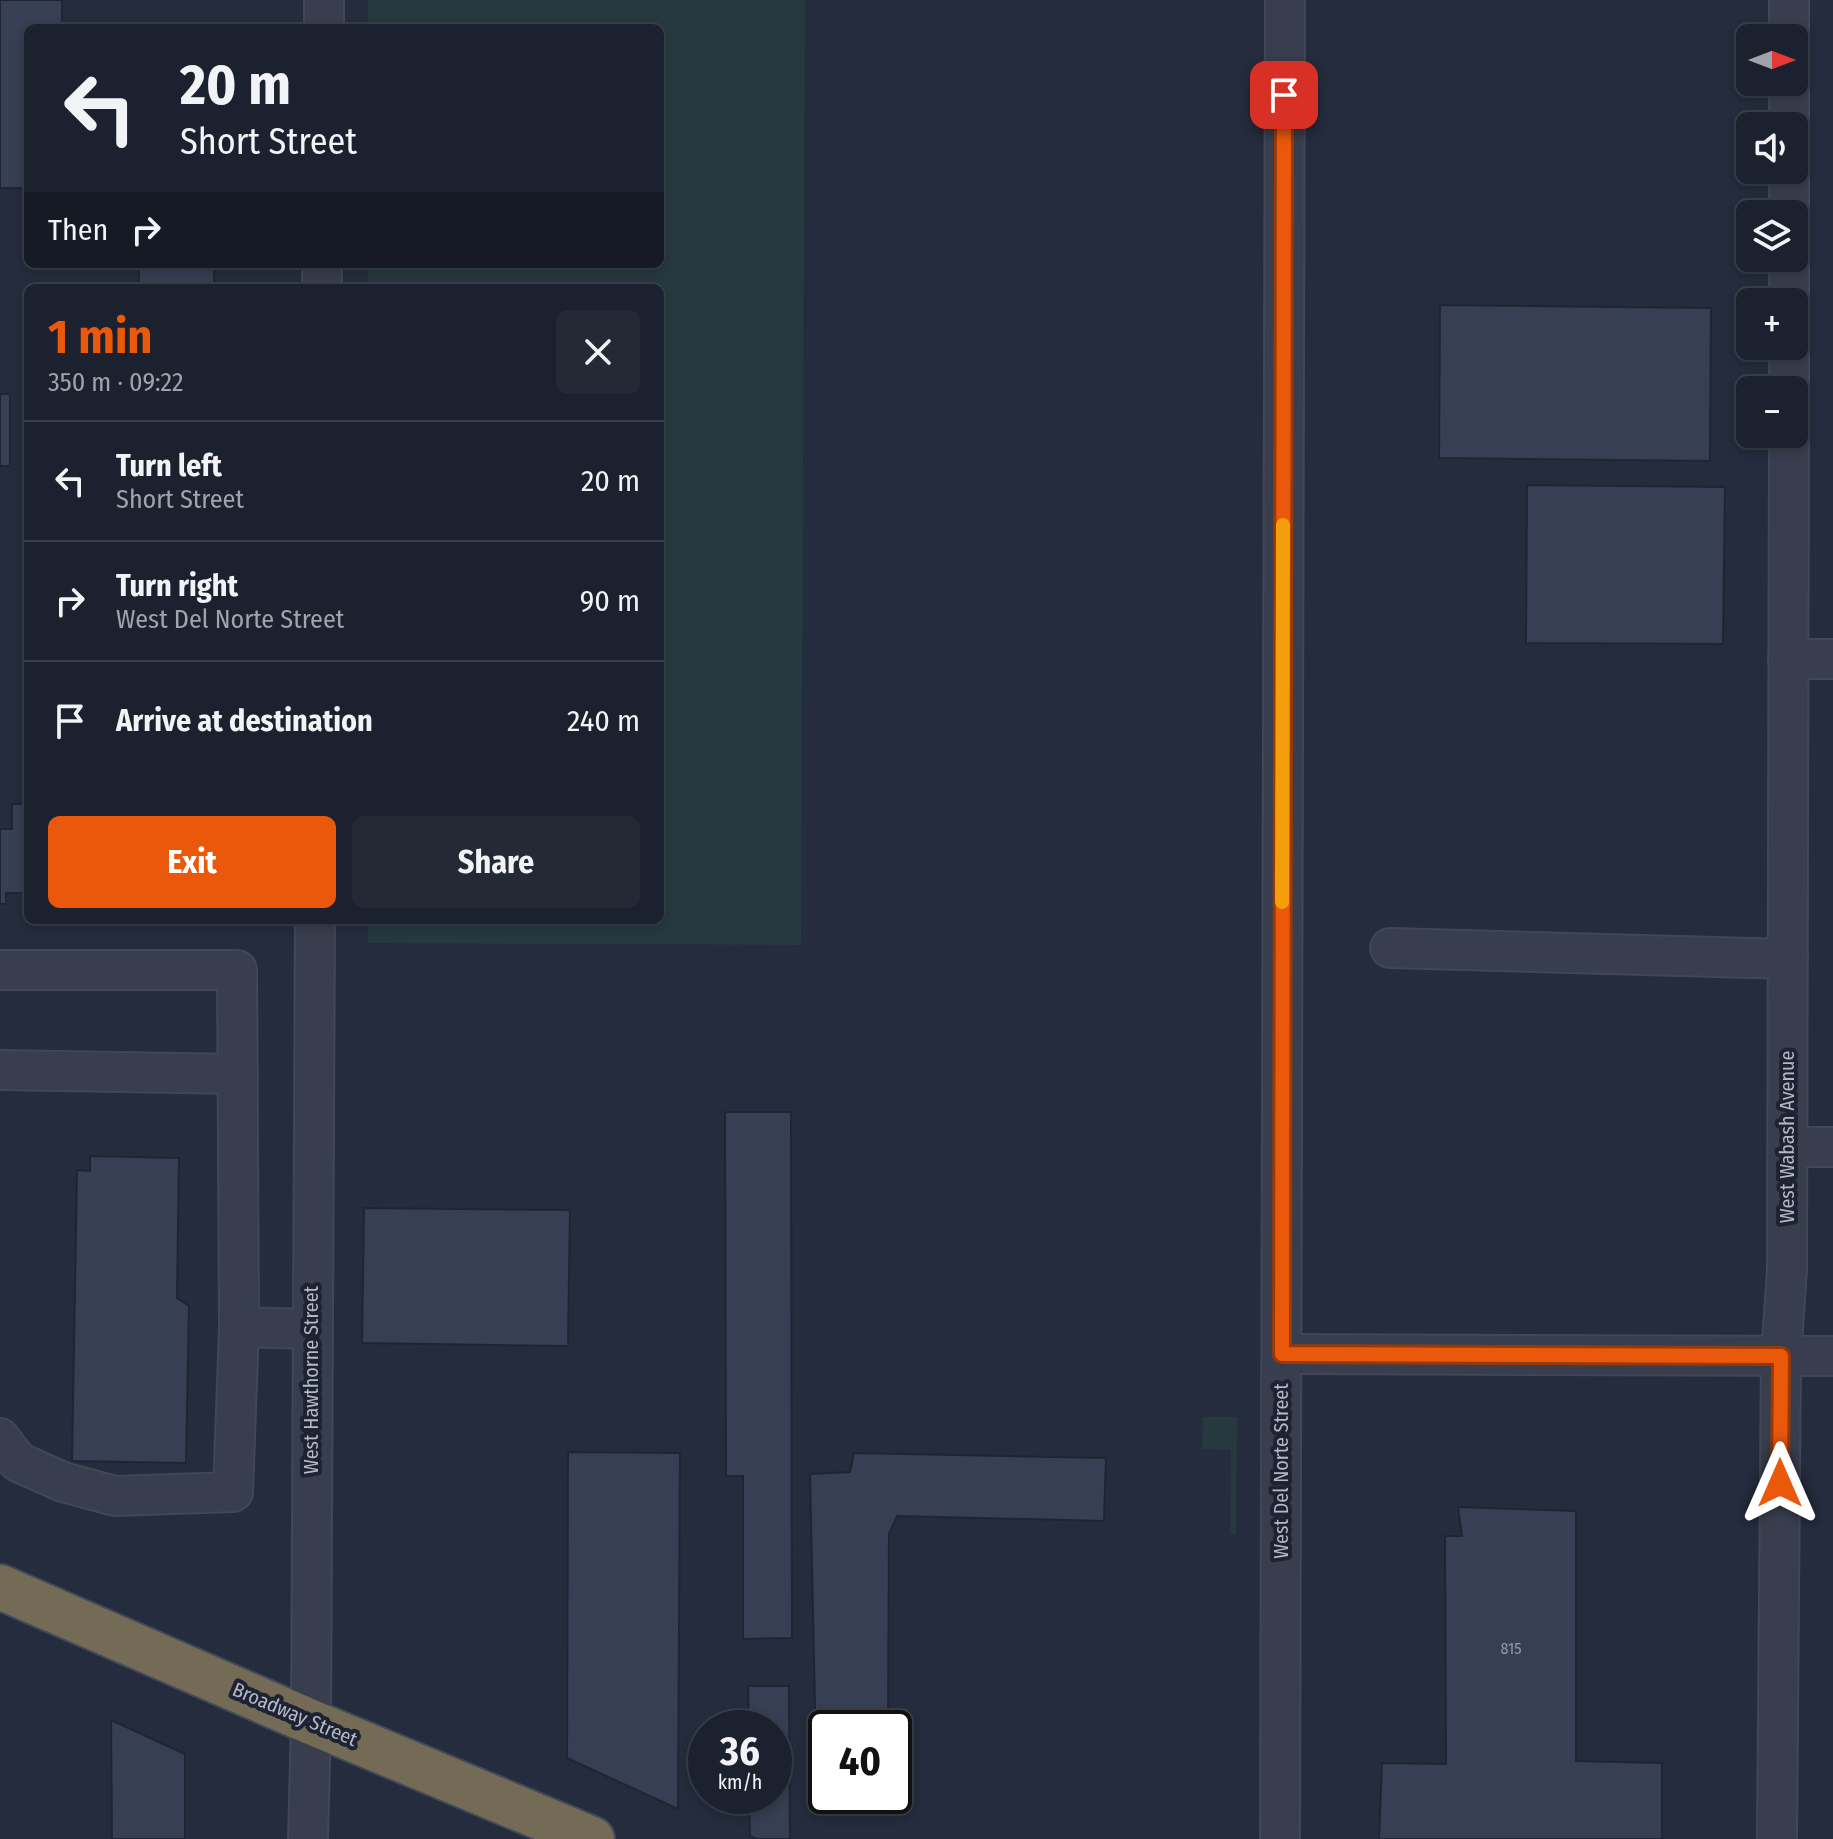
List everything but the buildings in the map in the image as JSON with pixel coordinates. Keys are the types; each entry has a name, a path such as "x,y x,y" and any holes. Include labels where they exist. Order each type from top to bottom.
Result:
{"highway":[{"name":"Broadway Street","path":"0,1587 311,1722 592,1839"}],"street":[{"path":"324,0 324,24"},
{"name":"West Del Norte Street","path":"1280,1839 1285,0"},
{"path":"1789,0 1789,24"},
{"name":"West Wabash Avenue","path":"1777,1839 1781,1356 1787,1270 1789,448"},
{"path":"1788,659 1833,659"},
{"name":"West Hawthorne Street","path":"308,1839 315,924"},
{"path":"1390,948 1788,959"},
{"path":"0,970 237,970 239,1327 233,1492 115,1496 63,1482 18,1462 0,1438"},
{"path":"0,1070 238,1074"},
{"path":"1788,1147 1833,1147"},
{"path":"239,1327 311,1329"},
{"path":"1282,1354 1833,1356"}],"green space":[{"path":"368,0 805,0 801,945 368,943 368,924 664,924 664,284 368,284 368,268 664,268 664,24 368,24"},
{"path":"1203,1417 1237,1417 1236,1534 1230,1534 1231,1450 1202,1449"}],"slow traffic":[{"path":"1282,902 1283,525"}],"route":[{"path":"1284,95 1282,1354 1781,1356 1780,1483"}]}
